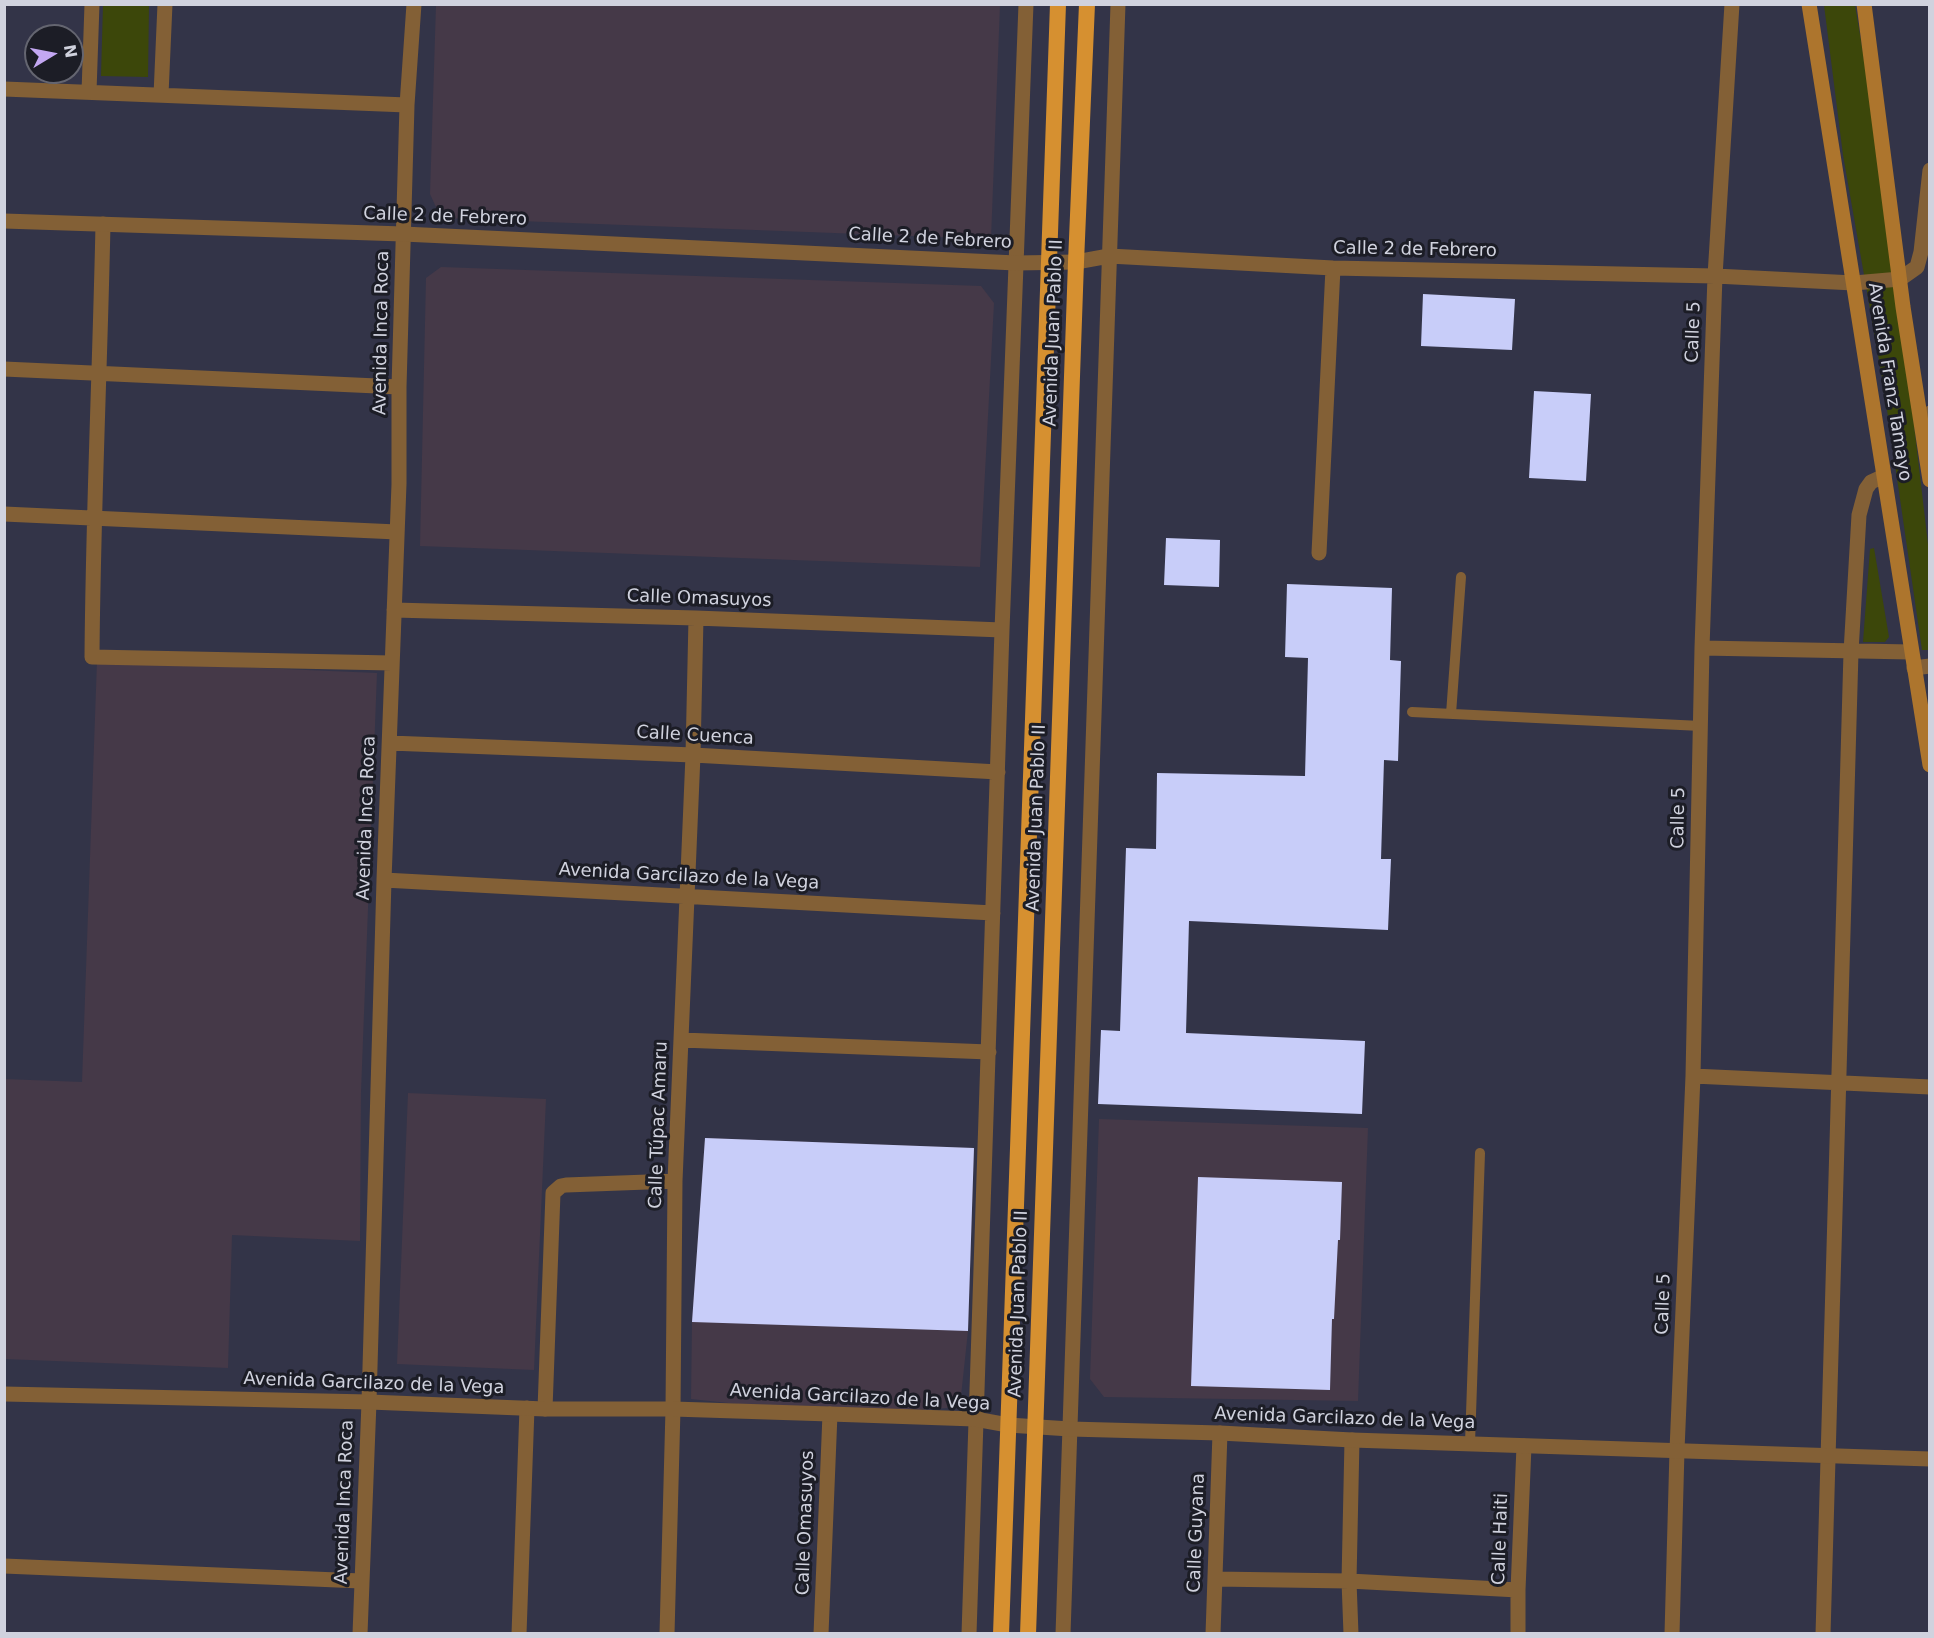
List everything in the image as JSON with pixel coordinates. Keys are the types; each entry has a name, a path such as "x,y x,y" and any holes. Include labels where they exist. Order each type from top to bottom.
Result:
{"highway":[{"name":"Avenida Juan Pablo II","path":"1001,1634 1047,263 1058,4"},
{"name":"Avenida Juan Pablo II","path":"1028,1634 1087,4"}],"main road":[{"name":"Avenida Franz Tamayo","path":"1809,4 1911,652 1922,667 1929,765"},
{"name":"Avenida Franz Tamayo","path":"1864,4 1929,480"}],"street":[{"path":"89,92 92,4"},
{"path":"161,95 165,4"},
{"name":"Avenida Inca Roca","path":"360,1634 399,484 399,387 407,105 414,4"},
{"path":"969,1634 1002,630 1026,4"},
{"path":"1063,1634 1118,4"},
{"name":"Calle 5","path":"1672,1634 1677,1450 1693,1076 1702,648 1715,276 1732,4"},
{"path":"4,89 407,105"},
{"path":"1900,279 1917,267 1921,252 1929,170"},
{"name":"Calle 2 de Febrero","path":"4,221 403,234 1016,263 1076,262 1109,256 1333,268 1715,276 1854,283 1900,279"},
{"path":"103,224 100,372 93,518 92,657 392,663"},
{"path":"1320,553 1333,268"},
{"path":"4,369 399,387"},
{"path":"1926,457 1929,413"},
{"path":"1823,1634 1851,652 1858,515 1866,489 1871,482 1884,476"},
{"path":"4,514 397,532"},
{"name":"Calle Omasuyos","path":"394,610 696,618 1002,630"},
{"name":"Calle Túpac Amaru","path":"667,1634 673,1409 675,1181 693,756 696,618"},
{"path":"1702,648 1911,652"},
{"name":"Calle Cuenca","path":"390,743 998,772"},
{"name":"Avenida Garcilazo de la Vega","path":"384,880 993,913"},
{"path":"682,1040 988,1052"},
{"path":"1693,1076 1929,1087"},
{"path":"545,1409 553,1193 566,1185 675,1181"},
{"name":"Avenida Garcilazo de la Vega","path":"4,1394 369,1402 545,1409 673,1409 830,1414 975,1419 1008,1425 1070,1429 1929,1459"},
{"path":"519,1634 527,1408"},
{"name":"Calle Omasuyos","path":"821,1634 830,1414"},
{"name":"Calle Guyana","path":"1213,1634 1220,1433"},
{"path":"1351,1634 1348,1581 1352,1440"},
{"name":"Calle Haiti","path":"1518,1634 1524,1446"},
{"path":"4,1566 361,1581"},
{"path":"1215,1579 1348,1581 1518,1590"}],"lane":[{"path":"1451,714 1461,577"},
{"path":"1413,712 1701,726"},
{"path":"1470,1443 1480,1153"}],"shaded area":[{"path":"436,5 1000,5 991,239 441,218 430,194"},
{"path":"441,267 981,286 994,303 980,567 420,546 426,278"},
{"path":"97,661 377,673 361,1092 360,1241 232,1235 228,1368 5,1359 5,1079 82,1082"},
{"path":"408,1093 546,1099 534,1370 397,1364"},
{"path":"1099,1119 1368,1128 1358,1401 1104,1397 1090,1379"},
{"path":"705,1138 974,1148 968,1331 961,1396 947,1408 830,1414 691,1399 692,1322"}],"green space":[{"path":"103,5 149,5 148,77 101,76"},
{"path":"1824,5 1855,5 1888,202 1929,553 1929,650 1922,650 1884,389 1843,155"},
{"path":"1874,548 1889,637 1885,642 1863,642 1870,549"}],"building":[{"path":"1423,294 1515,299 1512,350 1421,346"},
{"path":"1534,391 1591,394 1586,481 1529,478"},
{"path":"1166,538 1220,540 1219,587 1164,585"},
{"path":"1287,584 1392,588 1390,660 1401,661 1398,761 1384,760 1381,859 1391,859 1388,930 1189,921 1186,1033 1365,1041 1362,1114 1098,1104 1101,1030 1120,1031 1126,848 1156,849 1157,773 1305,776 1308,658 1285,657"},
{"path":"705,1138 974,1148 968,1331 692,1322"},
{"path":"1198,1177 1342,1182 1340,1240 1338,1240 1334,1319 1332,1319 1330,1390 1191,1386"}]}
